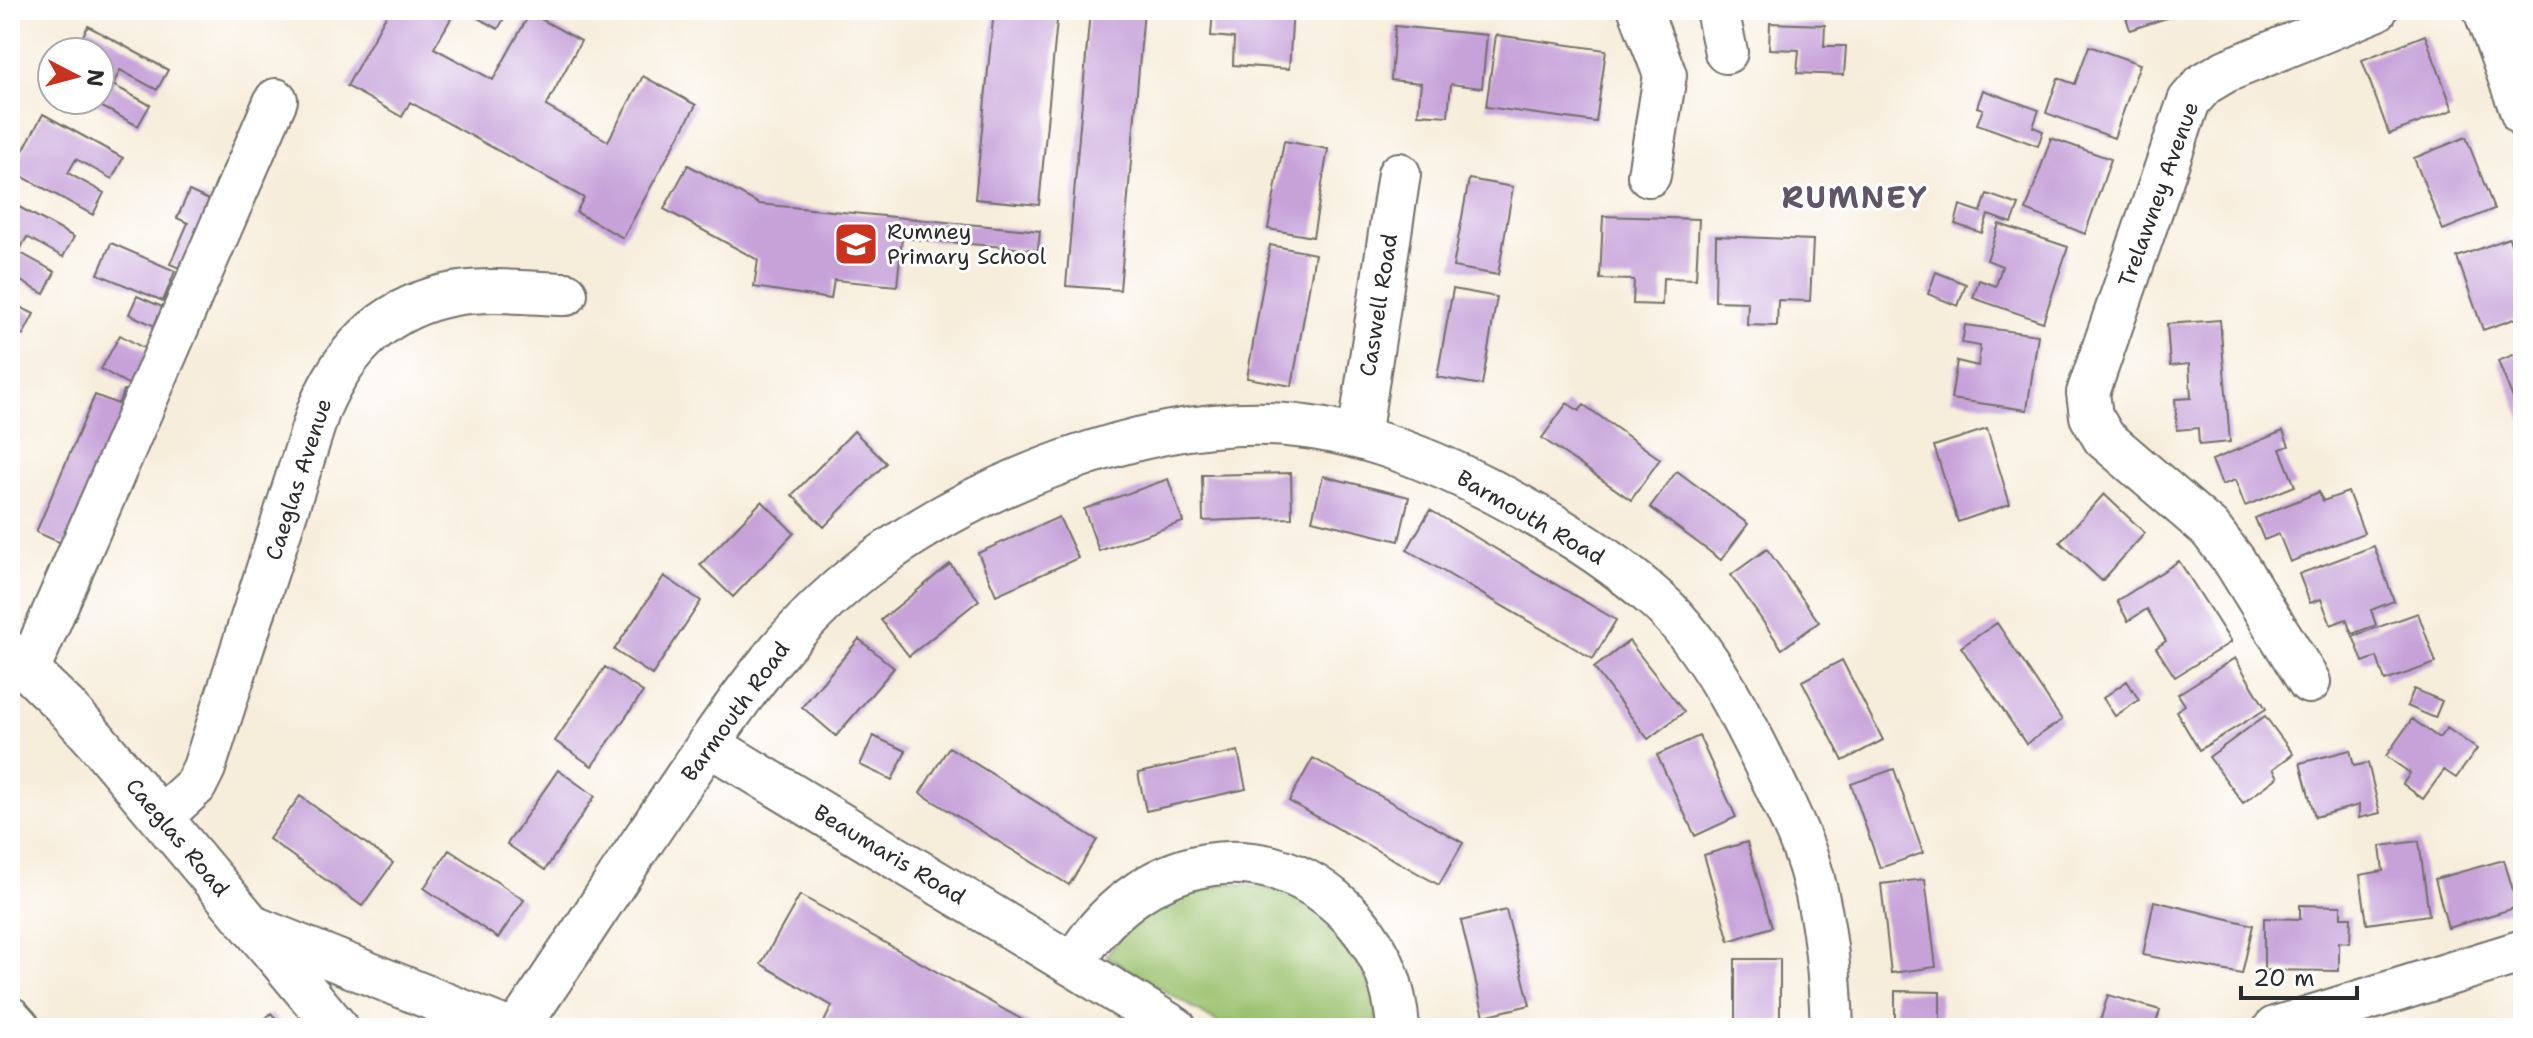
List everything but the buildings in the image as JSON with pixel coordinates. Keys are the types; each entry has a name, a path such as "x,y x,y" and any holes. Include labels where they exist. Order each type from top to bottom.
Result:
{"street":[{"path":"1717,10 1726,52"},
{"name":"Trelawney Avenue","path":"2309,682 2235,562 2210,529 2104,438 2091,416 2088,393 2189,101 2204,84 2226,71 2376,10"},
{"path":"2485,10 2523,115"},
{"path":"1649,175 1665,75 1651,12"},
{"path":"19,662 276,100"},
{"name":"Caswell Road","path":"1359,437 1399,174"},
{"name":"Caeglas Avenue","path":"161,817 195,786 204,768 319,409 333,377 352,351 372,331 401,313 440,298 491,292 566,294"},
{"name":"Barmouth Road","path":"518,1028 762,668 837,590 881,556 970,503 1064,462 1113,447 1215,425 1270,424 1359,437 1448,469 1506,498 1623,573 1660,602 1686,632 1732,703 1764,762 1811,870 1825,929 1832,1028"},
{"name":"Caeglas Road","path":"19,662 65,706 337,1028"},
{"name":"Beaumaris Road","path":"708,744 1175,1028"},
{"path":"1073,965 1098,927 1113,911 1154,882 1205,865 1225,862 1278,869 1310,882 1335,899 1373,942 1388,972 1397,1008 1398,1028"},
{"path":"255,928 505,1028"},
{"path":"2300,1024 2523,951"},
{"path":"10,1018 19,1028"}],"green space":[{"path":"1232,883 1266,888 1291,896 1330,923 1365,971 1375,1009 1376,1028 1227,1028 1106,956 1132,925 1160,904 1192,891"}],"place":[{"name":"Rumney Primary School","path":"856,244"}],"district":[{"name":"RUMNEY","path":"1855,198"}]}
